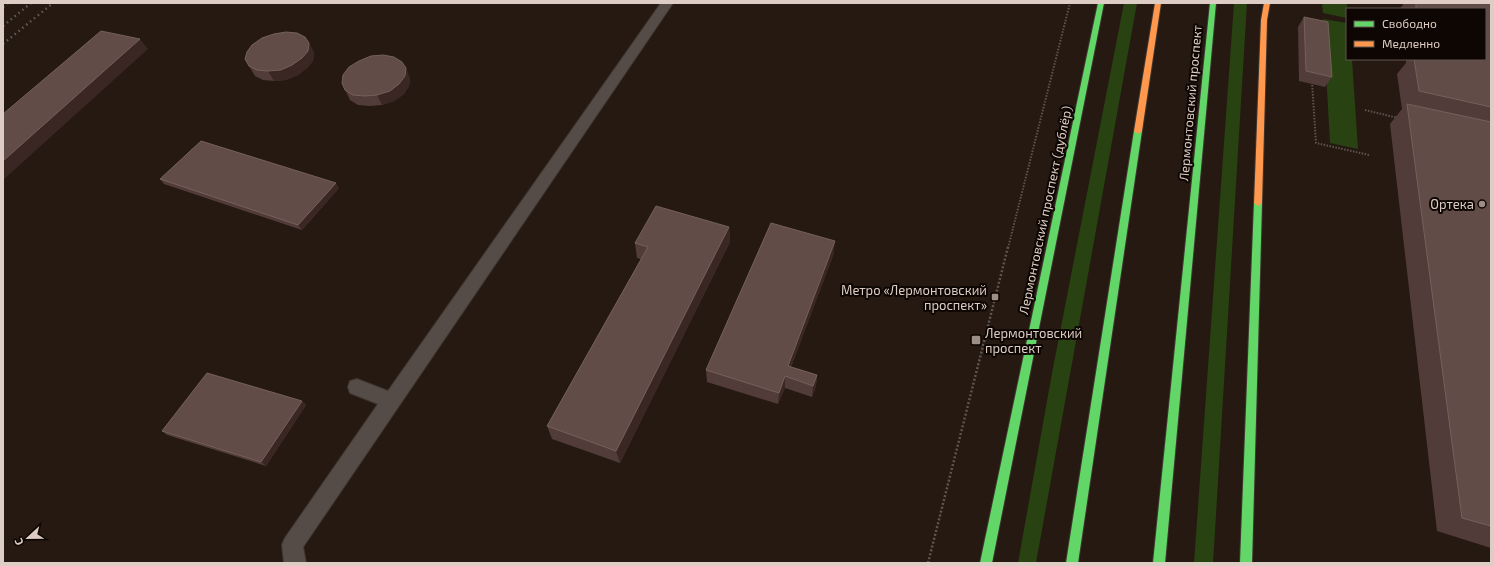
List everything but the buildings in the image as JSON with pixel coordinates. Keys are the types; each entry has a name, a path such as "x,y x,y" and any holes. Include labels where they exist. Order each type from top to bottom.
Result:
{"main road":[{"name":"Лермонтовский проспект (дублёр)","path":"986,563 1101,3"},
{"path":"1072,563 1158,3"},
{"name":"Лермонтовский проспект","path":"1159,563 1212,3"},
{"path":"1246,563 1263,28 1267,3"}],"lane":[{"path":"295,563 292,545 667,3"},
{"path":"357,387 392,401"}],"path":[{"path":"928,563 1070,3"},
{"path":"1312,76 1316,143 1369,156"},
{"path":"1365,110 1402,119"}],"green space":[{"path":"1124,3 1137,3 1036,563 1018,563 1052,373"},
{"path":"1234,3 1247,3 1213,563 1194,563"},
{"path":"1322,3 1347,3 1346,18 1323,13"},
{"path":"1323,19 1346,23 1346,60 1352,60 1358,149 1330,143"}],"railway":[{"path":"3,7 8,3"},
{"path":"3,26 31,3"},
{"path":"3,44 53,3"}],"traffic: fast":[{"path":"986,563 1101,3"},
{"path":"1159,563 1213,3"},
{"path":"1072,563 1138,131"},
{"path":"1246,563 1258,203"}],"traffic: slow":[{"path":"1138,131 1158,3"},
{"path":"1258,203 1264,20 1267,3"}],"place":[{"name":"Ортека","path":"1482,204"},
{"name":"Метро «Лермонтовский проспект»","path":"995,297"},
{"name":"Лермонтовский проспект","path":"976,340"}]}
